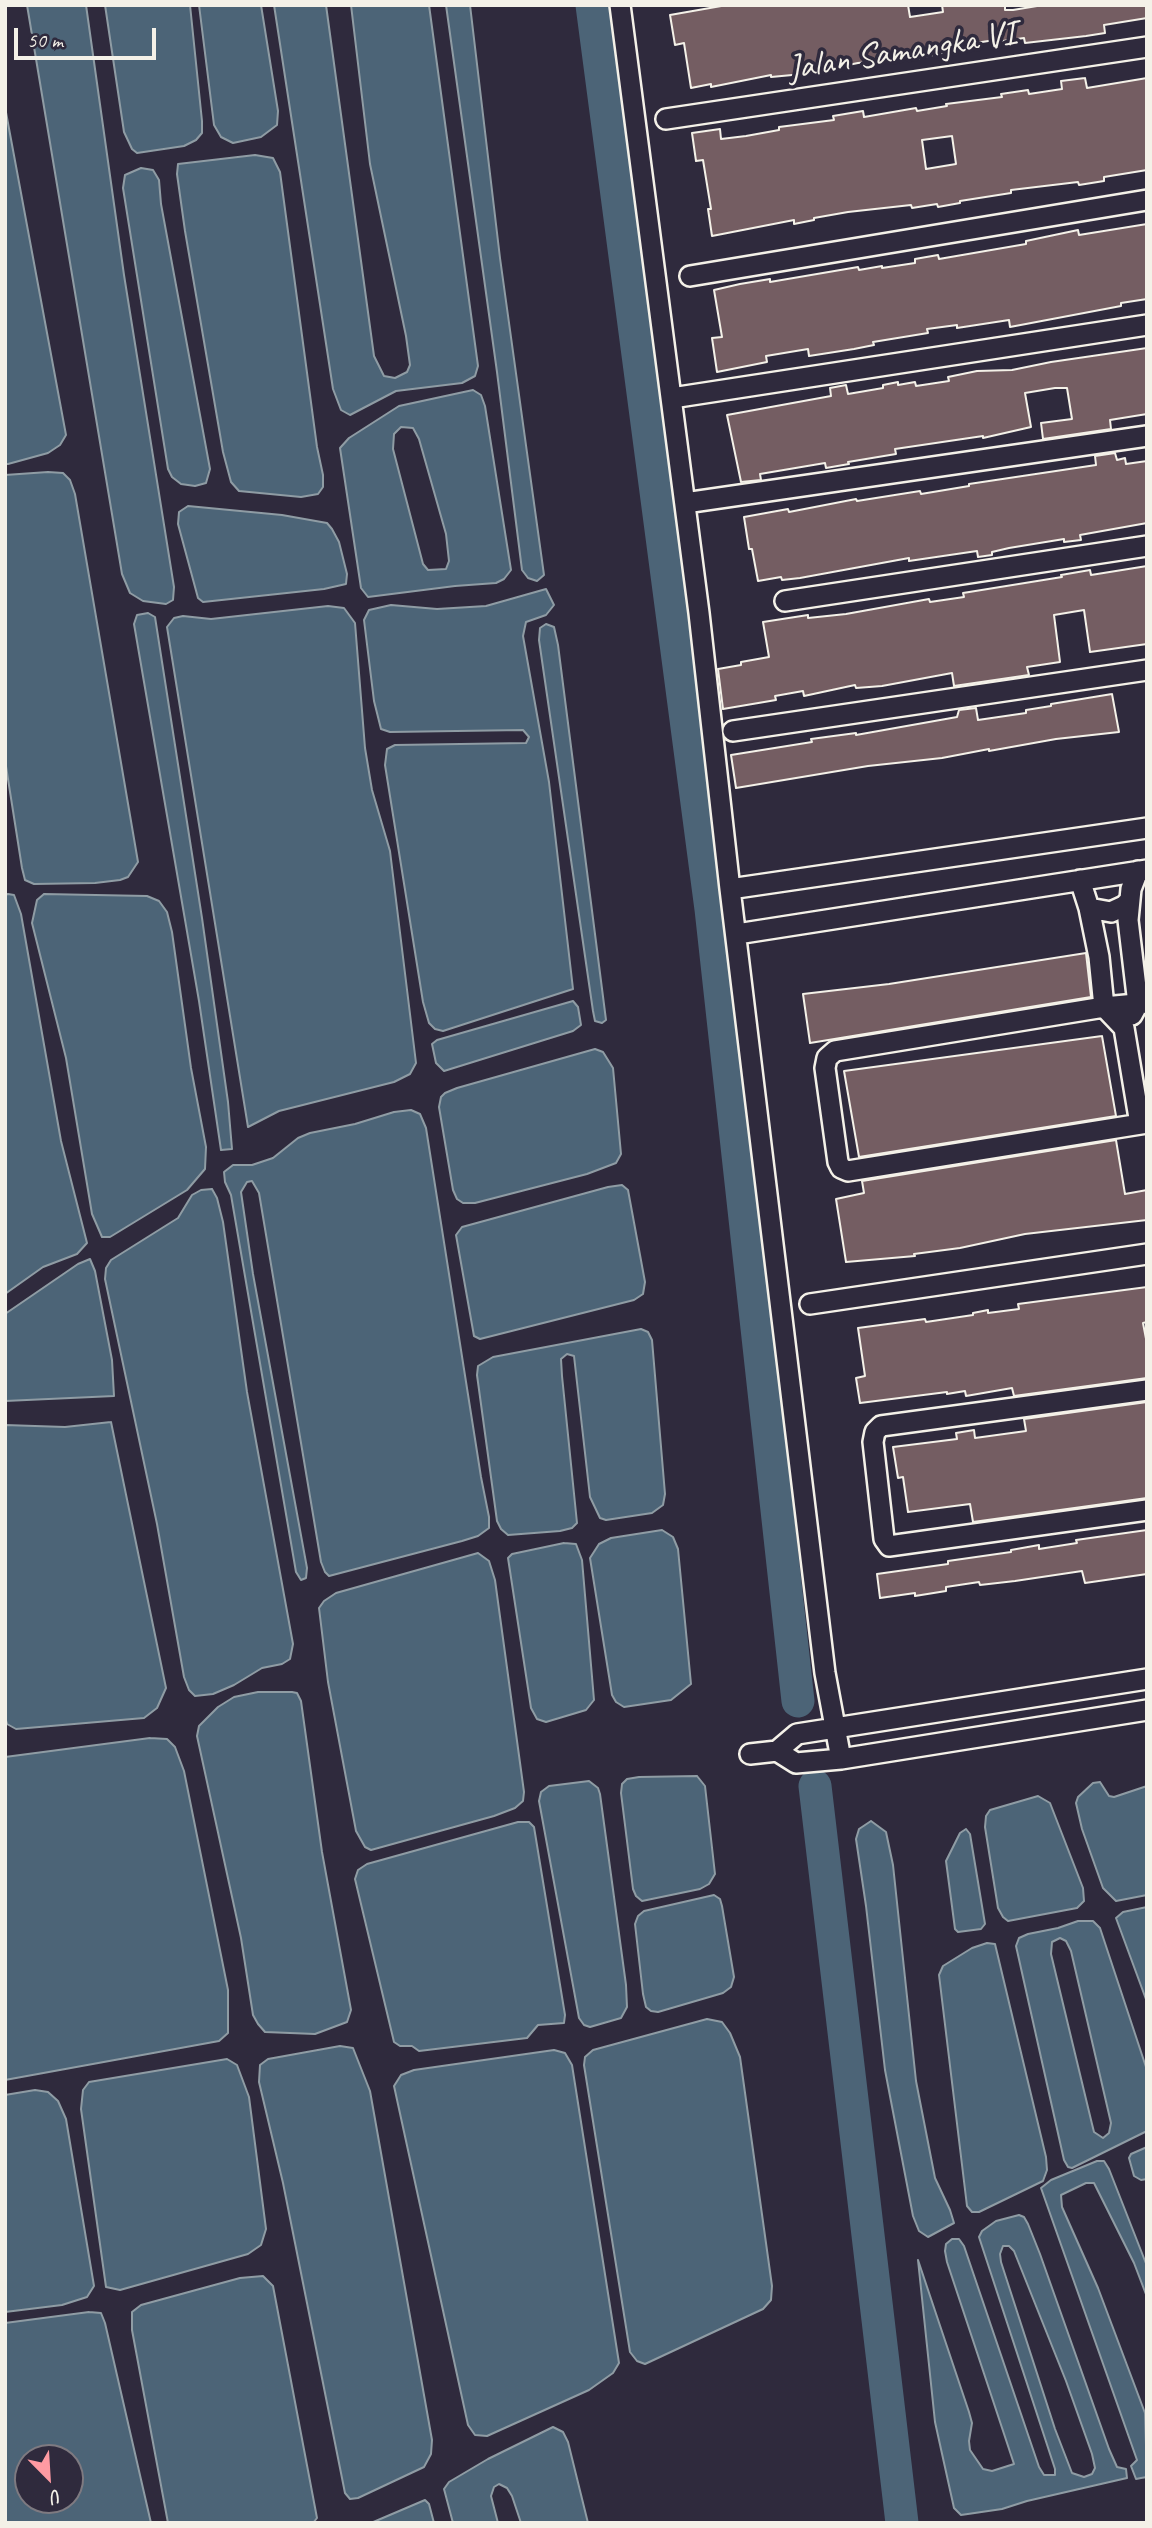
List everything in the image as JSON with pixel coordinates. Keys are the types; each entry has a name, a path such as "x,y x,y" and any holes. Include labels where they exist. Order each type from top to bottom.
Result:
{"street":[{"path":"621,5 685,503 823,1659 841,1759"},
{"name":"Jalan Samangka VI","path":"666,119 1147,47"},
{"path":"690,276 1147,200"},
{"path":"672,398 1147,325"},
{"path":"685,503 1147,436"},
{"path":"785,601 1147,547"},
{"path":"733,731 1147,670"},
{"path":"730,889 1147,828"},
{"path":"737,934 1142,871"},
{"path":"1124,1028 1143,1004 1128,920 1129,901 1142,871"},
{"path":"1080,880 1099,957 1104,1007 1124,1028 1143,1124 848,1171 841,1168 825,1068 827,1058 835,1051 1104,1007 1143,1004"},
{"path":"1089,908 1111,912 1129,901"},
{"path":"810,1304 1147,1254"},
{"path":"1147,1390 881,1426 875,1432 873,1442 884,1539 889,1546 1147,1510"},
{"path":"750,1755 777,1751 797,1734 1147,1679"},
{"path":"777,1751 796,1763 841,1759 1147,1710"}],"water":[{"path":"27,5 86,5 124,275 174,587 173,600 166,604 143,601 130,593 122,574"},
{"path":"105,5 190,5 202,121 202,133 196,140 184,146 137,153 132,149 124,132"},
{"path":"199,5 261,5 278,111 277,125 261,137 233,143 221,137 214,125"},
{"path":"274,5 326,5 374,356 384,376 395,378 407,372 410,365 370,164 351,5 429,5 478,366 475,376 462,383 396,391 350,415 341,410 333,389"},
{"path":"446,5 470,5 500,258 544,575 537,581 528,578 522,570"},
{"path":"5,107 66,435 60,445 48,453 8,464 5,464"},
{"path":"255,155 273,158 280,172 323,475 323,487 318,494 301,497 239,491 231,482 223,452 177,174 178,164"},
{"path":"141,168 153,170 159,180 161,204 210,469 206,483 195,486 181,484 172,477 168,469 123,188 125,175"},
{"path":"473,390 481,395 511,570 504,579 496,583 368,597 361,588 340,448 349,438 399,406","holes":["401,427 413,428 419,439 446,534 449,561 446,569 428,570 423,564 393,449 394,434"]},
{"path":"63,473 70,480 75,494 138,862 128,877 120,880 34,884 25,880 22,868 5,760 5,475"},
{"path":"188,506 282,515 327,523 339,542 347,574 346,584 324,589 203,602 198,598 178,524 179,512"},
{"path":"546,589 554,605 546,615 526,622 523,636 549,782 573,989 443,1031 435,1029 429,1023 423,1002 385,765 387,749 395,745 526,743 529,737 523,730 390,732 381,729 374,701 364,620 369,610 391,605 437,609 486,606"},
{"path":"328,606 344,608 355,623 365,748 372,790 390,851 416,1063 410,1074 394,1082 279,1111 248,1127 167,627 174,618 183,616 211,619"},
{"path":"148,613 155,617 202,918 232,1149 221,1150 199,1001 134,624 137,615"},
{"path":"546,624 554,627 558,645 606,1020 602,1023 595,1021 593,1011 539,640 540,628"},
{"path":"44,894 147,896 159,901 167,912 172,932 191,1068 206,1147 205,1169 187,1190 110,1237 102,1237 92,1214 66,1058 32,923 37,900"},
{"path":"5,895 14,895 21,914 61,1141 87,1243 77,1254 43,1267 5,1294"},
{"path":"573,1001 578,1007 581,1025 573,1031 444,1071 436,1063 432,1044 437,1040"},
{"path":"595,1049 603,1052 613,1068 621,1154 616,1163 587,1174 475,1203 463,1203 457,1199 453,1190 439,1107 441,1097 457,1088"},
{"path":"411,1110 420,1114 426,1128 489,1528 478,1536 462,1541 329,1576 325,1572 321,1562 259,1193 252,1181 247,1182 241,1192 253,1274 307,1568 306,1578 301,1580 296,1572 231,1195 224,1172 233,1165 252,1165 273,1158 298,1138 310,1133"},
{"path":"622,1185 628,1190 645,1282 643,1294 634,1300 480,1339 474,1336 456,1235 462,1227"},
{"path":"212,1189 223,1222 247,1392 293,1644 290,1659 282,1664 262,1668 213,1694 195,1696 189,1690 184,1677 157,1524 105,1279 106,1268 111,1260 178,1218 192,1195 201,1190"},
{"path":"90,1259 95,1271 112,1360 114,1396 5,1401 5,1314 78,1264"},
{"path":"641,1329 648,1332 652,1340 665,1494 663,1505 652,1513 606,1520 600,1518 590,1497 574,1356 567,1354 561,1359 562,1376 577,1523 572,1528 560,1531 508,1535 497,1521 478,1366 493,1357"},
{"path":"111,1422 166,1688 157,1708 144,1718 16,1729 7,1724 5,1717 5,1425 65,1427"},
{"path":"662,1530 673,1537 678,1549 691,1684 671,1700 624,1707 616,1702 612,1695 590,1558 599,1544 611,1538"},
{"path":"564,1543 576,1544 582,1560 594,1700 586,1710 546,1722 537,1719 531,1708 508,1558 512,1554"},
{"path":"478,1553 489,1561 495,1580 524,1792 523,1801 515,1808 494,1816 371,1850 365,1847 356,1831 328,1682 319,1608 336,1593"},
{"path":"258,1692 297,1693 301,1701 322,1852 351,2010 347,2022 315,2034 265,2032 253,2015 241,1938 197,1736 199,1726 218,1707 234,1697"},
{"path":"150,1738 167,1739 175,1747 184,1771 228,1990 228,2033 219,2041 5,2080 5,1757"},
{"path":"697,1776 705,1786 715,1874 709,1884 700,1889 642,1901 633,1889 622,1784 627,1779 639,1777"},
{"path":"589,1781 598,1788 600,1794 627,2007 621,2018 590,2027 584,2025 579,2018 539,1801 541,1792 549,1786"},
{"path":"1100,1782 1109,1796 1114,1797 1147,1786 1147,1895 1116,1901 1103,1888 1082,1829 1076,1803 1078,1797 1093,1783"},
{"path":"1038,1796 1050,1803 1083,1888 1084,1901 1077,1908 1008,1921 998,1908 985,1827 986,1816 990,1810"},
{"path":"871,1821 886,1832 893,1865 916,2081 935,2178 954,2223 928,2237 919,2231 913,2216 885,2070 856,1839 859,1829"},
{"path":"518,1822 529,1822 534,1827 565,2015 564,2023 538,2025 527,2038 419,2051 412,2046 400,2046 394,2042 355,1879 358,1870 367,1864"},
{"path":"966,1829 970,1834 985,1924 981,1929 958,1932 955,1929 946,1861 960,1833"},
{"path":"714,1895 720,1899 722,1906 734,1977 731,1987 723,1993 658,2012 651,2011 646,2007 643,1994 635,1924 638,1916 644,1911"},
{"path":"1147,1907 1147,2002 1116,1918 1123,1912"},
{"path":"1078,1921 1093,1921 1100,1928 1147,2070 1147,2131 1072,2168 1068,2167 1064,2160 1016,1946 1019,1938 1028,1934","holes":["1060,1938 1066,1941 1071,1951 1111,2123 1109,2133 1103,2138 1094,2132 1051,1954 1052,1942"]},
{"path":"987,1943 995,1944 1047,2170 1043,2181 979,2212 972,2212 967,2206 939,1975 943,1966 972,1948"},
{"path":"707,2019 722,2022 740,2057 772,2286 771,2300 763,2309 645,2364 637,2361 630,2352 584,2065 585,2057 593,2050"},
{"path":"340,2046 353,2048 370,2091 432,2440 431,2454 424,2467 358,2498 350,2499 345,2493 283,2183 259,2082 260,2065 268,2059"},
{"path":"554,2050 565,2053 572,2065 619,2363 613,2373 589,2390 487,2436 475,2435 468,2425 394,2086 401,2075 414,2070"},
{"path":"227,2059 237,2065 249,2097 266,2229 261,2245 248,2254 120,2290 106,2287 81,2109 83,2090 89,2082"},
{"path":"35,2090 48,2092 58,2101 66,2119 94,2286 87,2297 62,2305 5,2312 5,2095"},
{"path":"1147,2147 1147,2179 1141,2180 1134,2176 1129,2158 1131,2154"},
{"path":"1097,2161 1104,2161 1109,2169 1147,2266 1147,2297 1134,2263 1094,2183 1086,2183 1061,2195 1062,2207 1098,2288 1145,2413 1147,2477 1136,2479 1131,2466 1137,2460 1041,2188 1051,2180"},
{"path":"1019,2215 1024,2217 1028,2224 1109,2449 1117,2467 1126,2469 1127,2478 1002,2509 961,2515 954,2508 935,2422 918,2260 969,2412 972,2423 970,2450 983,2469 992,2471 1014,2464 947,2262 946,2244 952,2239 959,2239 964,2246 1039,2467 1044,2475 1055,2475 979,2237 982,2231 996,2221","holes":["1003,2246 1009,2246 1014,2251 1066,2381 1092,2454 1095,2468 1092,2474 1084,2477 1072,2473 1055,2429 1001,2262"]},
{"path":"263,2276 273,2286 317,2518 313,2523 168,2523 132,2330 132,2312 141,2305 240,2278"},
{"path":"89,2312 101,2313 151,2523 5,2523 5,2323"},
{"path":"553,2427 563,2432 568,2442 588,2523 521,2523 512,2496 507,2488 499,2484 494,2487 491,2496 498,2523 453,2523 444,2489 449,2482"},
{"path":"425,2500 429,2504 434,2523 371,2523"}],"building":[{"path":"727,5 908,5 910,17 943,12 942,5 1005,5 1005,10 1013,10 1043,5 1147,5 1147,18 1104,25 1105,33 1086,36 1025,43 1024,38 995,40 962,45 963,48 916,59 858,63 803,74 771,75 711,87 711,84 691,88 684,43 675,45 670,15"},
{"path":"1085,78 1087,88 1147,78 1147,170 1104,177 1104,181 1079,185 1078,182 1011,190 1011,193 938,207 937,204 912,208 911,205 848,212 794,224 794,220 712,236 708,209 711,209 703,160 696,161 692,133 720,129 721,139 746,136 779,130 779,127 834,120 833,116 863,111 864,117 916,108 917,111 1028,90 1029,94 1062,89 1061,81","holes":["952,136 956,164 926,169 922,140"]},
{"path":"1147,224 1147,299 1010,327 1009,320 957,328 957,325 927,329 928,333 873,342 874,345 854,349 809,356 808,349 766,356 767,362 717,372 712,338 722,337 714,290 858,267 859,270 915,263 915,259 938,255 939,259 1026,244 1026,241 1078,230 1079,235"},
{"path":"1147,348 1147,414 1110,420 1111,429 1043,439 1041,423 1072,419 1067,388 1055,388 1025,393 1031,427 983,438 895,449 896,454 826,468 825,463 760,474 761,480 741,482 727,415 831,396 830,388 846,385 848,394 883,388 883,385 898,382 898,385 915,382 916,386 949,381 948,377 977,371 1012,370"},
{"path":"1115,453 1117,460 1125,458 1126,464 1147,461 1147,523 1080,535 1081,540 1064,542 1064,539 1009,548 992,552 992,555 978,557 977,551 909,561 909,558 800,578 782,580 781,577 758,581 744,517 788,509 789,512 856,499 857,501 920,491 921,494 1096,465 1095,456"},
{"path":"1147,566 1147,644 1090,652 1084,610 1054,615 1060,662 1027,667 1029,675 954,686 952,673 882,686 856,688 855,685 804,696 803,691 775,696 776,700 723,709 718,669 769,657 763,622 808,615 808,618 846,614 929,599 930,602 964,597 963,593 1090,570 1091,575"},
{"path":"1112,694 1119,732 868,766 736,788 731,755 812,742 811,739 856,735 957,717 959,710 976,708 978,720 1026,713 1026,710 1051,704"},
{"path":"1086,953 1091,997 810,1043 803,994 889,984"},
{"path":"1102,1036 1116,1116 859,1157 844,1071"},
{"path":"1116,1140 1125,1194 1147,1190 1147,1220 1025,1234 960,1248 914,1254 915,1256 846,1262 836,1199 864,1193 862,1181"},
{"path":"1147,1287 1147,1322 1143,1323 1147,1344 1147,1378 1014,1396 1012,1388 966,1396 965,1391 947,1392 860,1403 856,1378 865,1376 858,1328 925,1319 926,1322 988,1310 988,1313 1019,1309 1018,1304"},
{"path":"1147,1402 1147,1498 973,1522 970,1504 908,1512 903,1477 898,1478 893,1447 957,1439 956,1433 974,1430 975,1438 1026,1431 1024,1419"},
{"path":"1147,1530 1147,1574 1085,1583 1082,1571 980,1585 979,1582 946,1587 946,1591 880,1598 877,1574 948,1564 948,1561 1039,1545 1039,1549 1077,1543 1076,1540"}],"waterway":[{"path":"592,5 711,909 798,1701"},
{"path":"815,1786 902,2523"}]}
